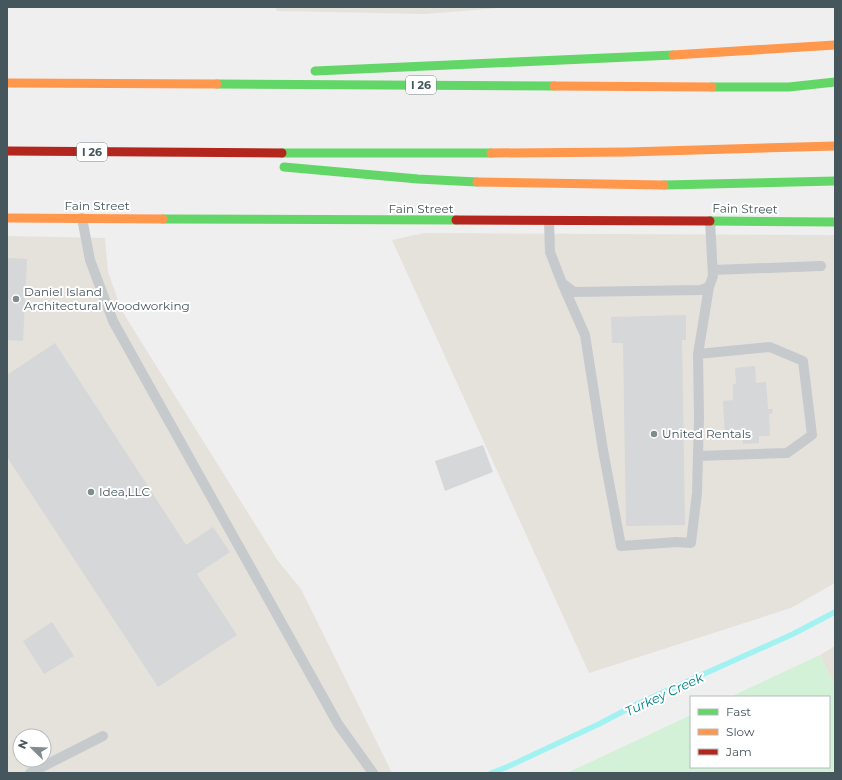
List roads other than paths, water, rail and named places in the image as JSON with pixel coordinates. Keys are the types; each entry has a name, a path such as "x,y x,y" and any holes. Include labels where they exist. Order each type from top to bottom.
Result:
{"main road":[{"path":"308,71 641,57 835,45"},
{"path":"155,84 232,75"},
{"name":"I 26","path":"7,83 788,86 835,82"},
{"name":"I 26","path":"7,151 367,154 835,146"},
{"path":"178,153 237,162"},
{"path":"276,166 416,179 498,183 666,185 835,181"},
{"name":"Fain Street","path":"7,218 835,222"}],"lane":[{"path":"82,218 90,260 113,321 338,724 372,773"},
{"path":"549,221 550,252 585,335 603,450 621,546 678,542 691,543 697,493 699,417 698,354 709,286 713,276 710,221"},
{"path":"713,270 821,266"},
{"path":"562,283 574,292 701,290 709,286"},
{"path":"698,354 770,347 803,361 812,435 787,454 698,456"},
{"path":"30,773 103,736"}],"waterway":[{"name":"Turkey Creek","path":"491,773 599,724 639,703 793,634 835,612"}],"place":[{"name":"Daniel Island Architectural Woodworking","path":"16,299"},
{"name":"United Rentals","path":"654,434"},
{"name":"Idea,LLC","path":"91,492"}]}
